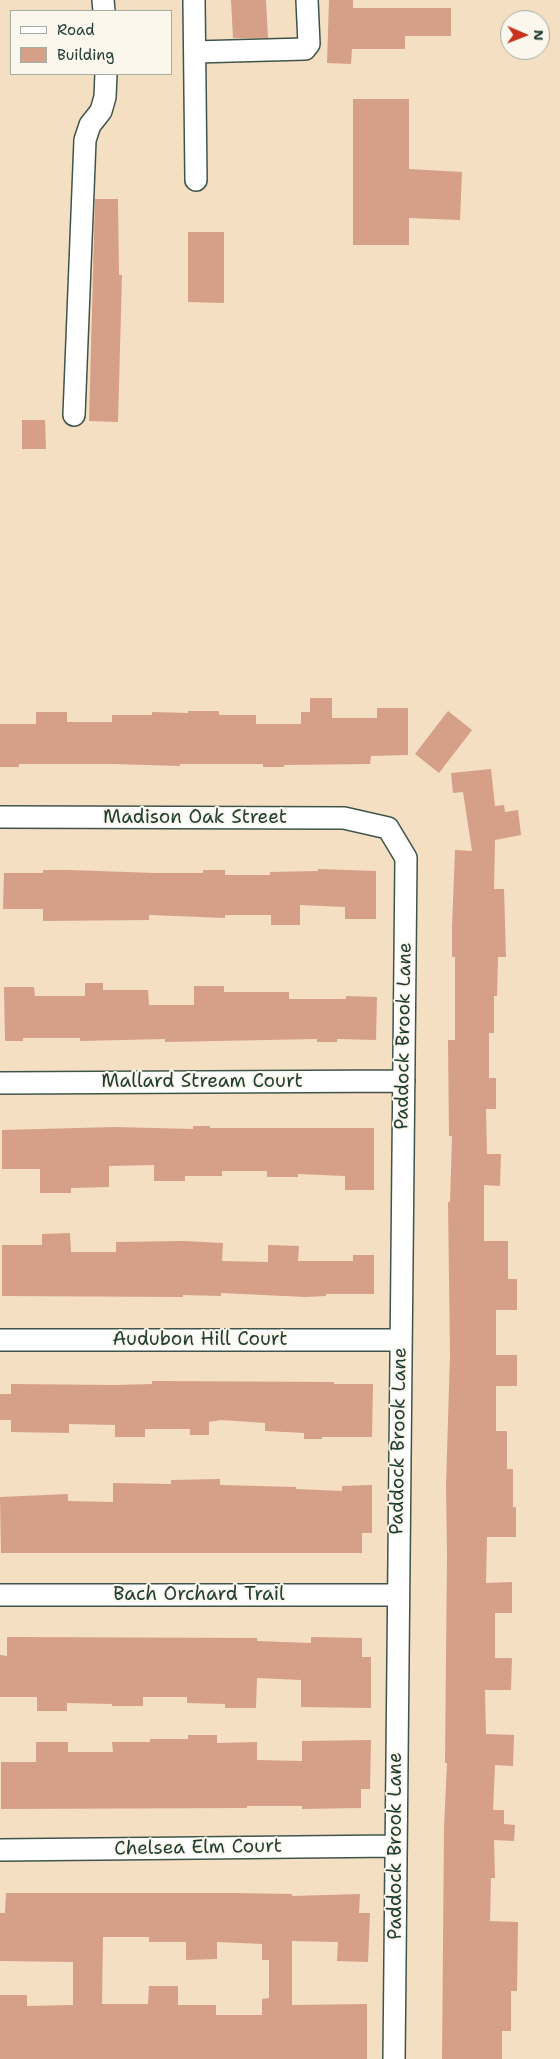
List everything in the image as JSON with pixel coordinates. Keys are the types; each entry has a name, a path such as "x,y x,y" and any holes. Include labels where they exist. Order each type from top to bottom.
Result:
{"street":[{"path":"194,0 196,180"},
{"path":"195,52 305,49 309,44 308,0"},
{"path":"74,416 85,140 90,125 101,111 105,97 106,75"},
{"name":"Madison Oak Street","path":"0,817 344,818 388,828"},
{"name":"Paddock Brook Lane","path":"388,828 406,858 394,2059"},
{"name":"Mallard Stream Court","path":"0,1083 404,1081"},
{"name":"Audubon Hill Court","path":"0,1340 400,1340"},
{"name":"Bach Orchard Trail","path":"0,1594 398,1596"},
{"name":"Chelsea Elm Court","path":"0,1850 396,1846"}],"building":[{"path":"231,0 266,0 268,38 233,38"},
{"path":"329,0 353,0 353,8 451,8 451,36 405,36 405,49 352,49 351,64 327,63"},
{"path":"353,99 409,99 409,169 462,172 460,220 409,218 409,245 353,245"},
{"path":"95,199 118,199 119,275 122,275 118,422 89,421"},
{"path":"188,232 224,232 224,303 188,302"},
{"path":"22,420 45,420 46,449 22,449"},
{"path":"310,698 332,698 332,718 377,718 377,708 408,708 408,755 371,756 370,764 284,765 284,767 263,767 263,764 180,764 180,766 19,764 19,767 0,767 0,724 36,724 36,712 67,712 67,722 112,722 112,715 152,715 152,712 188,713 188,711 219,711 219,715 256,715 256,724 301,724 301,712 310,712"},
{"path":"448,711 472,730 439,773 415,754"},
{"path":"491,769 495,806 504,805 505,812 518,810 521,835 495,840 494,889 504,889 506,957 498,957 497,996 494,996 494,1033 489,1033 489,1078 496,1078 496,1109 486,1109 487,1154 501,1154 500,1186 484,1185 484,1241 508,1241 508,1279 517,1279 517,1310 496,1310 496,1355 517,1355 517,1386 496,1386 496,1431 507,1431 507,1469 513,1469 513,1507 516,1507 516,1537 487,1537 486,1583 512,1582 512,1613 495,1613 495,1658 512,1658 511,1690 485,1690 486,1734 514,1735 513,1766 495,1765 493,1810 504,1810 504,1824 515,1825 514,1841 494,1840 495,1878 491,1878 490,1921 518,1922 517,1991 511,1991 511,2031 502,2031 502,2059 442,2059 444,1828 447,1763 445,1763 446,1485 450,1355 448,1202 450,1202 452,1136 449,1136 448,1040 455,1040 455,957 452,957 452,927 455,850 472,851 463,792 453,793 451,773"},
{"path":"318,869 376,871 376,919 345,919 345,907 300,905 300,925 271,925 271,915 225,915 225,918 149,915 149,920 43,921 43,909 3,909 4,873 43,873 43,870 69,870 203,873 203,870 225,870 225,875 270,875 270,872 318,871"},
{"path":"85,983 103,983 103,990 148,990 149,1005 194,1005 194,986 224,986 224,992 289,992 289,999 346,999 346,996 377,997 376,1040 337,1039 337,1042 317,1042 317,1039 165,1042 165,1039 80,1041 80,1038 23,1038 23,1041 5,1041 4,987 34,987 35,996 85,996"},
{"path":"193,1126 210,1126 210,1128 374,1128 374,1190 345,1190 345,1176 298,1174 298,1177 267,1177 267,1171 222,1171 222,1176 185,1176 185,1181 154,1181 154,1165 109,1166 109,1187 71,1188 71,1193 40,1193 40,1169 2,1169 2,1130 115,1127 193,1129"},
{"path":"70,1233 71,1252 116,1252 116,1242 184,1241 223,1243 222,1261 268,1262 268,1245 299,1246 298,1261 353,1261 353,1255 374,1255 374,1294 326,1294 326,1296 305,1297 221,1293 221,1296 183,1295 183,1297 2,1296 2,1245 42,1245 42,1234"},
{"path":"152,1381 373,1384 372,1437 304,1439 304,1433 265,1431 265,1423 221,1420 209,1422 209,1435 190,1435 190,1429 145,1429 145,1437 115,1437 115,1425 69,1424 69,1433 11,1432 11,1420 0,1420 0,1394 11,1394 11,1384 115,1385 152,1384"},
{"path":"220,1479 220,1485 296,1487 296,1489 342,1491 342,1486 372,1485 372,1533 362,1533 362,1553 1,1553 0,1497 68,1494 68,1501 113,1502 113,1483 171,1484 171,1480"},
{"path":"7,1637 257,1638 257,1641 311,1643 311,1637 362,1638 362,1657 371,1657 371,1708 301,1707 301,1680 257,1678 256,1708 225,1708 225,1704 187,1703 187,1697 143,1697 143,1706 67,1703 67,1711 37,1711 37,1697 0,1697 0,1655 7,1656"},
{"path":"188,1735 217,1735 217,1743 257,1742 257,1760 302,1761 302,1741 371,1740 370,1789 361,1789 361,1808 302,1809 302,1806 247,1806 247,1808 1,1809 1,1762 36,1762 36,1742 68,1742 68,1752 113,1752 112,1742 188,1739"},
{"path":"6,1893 234,1893 292,1894 292,1896 360,1894 359,1913 370,1913 368,1962 337,1961 338,1942 292,1941 292,2005 367,2004 367,2059 0,2059 0,1995 27,1995 27,2006 73,2005 73,1962 0,1961 0,1913 5,1913","holes":["103,1937 149,1937 149,1942 186,1942 186,1960 217,1959 217,1942 262,1944 262,1960 269,1960 269,1998 262,1999 262,2015 216,2015 216,2005 178,2005 178,1986 149,1986 148,2004 102,2004"]}]}
